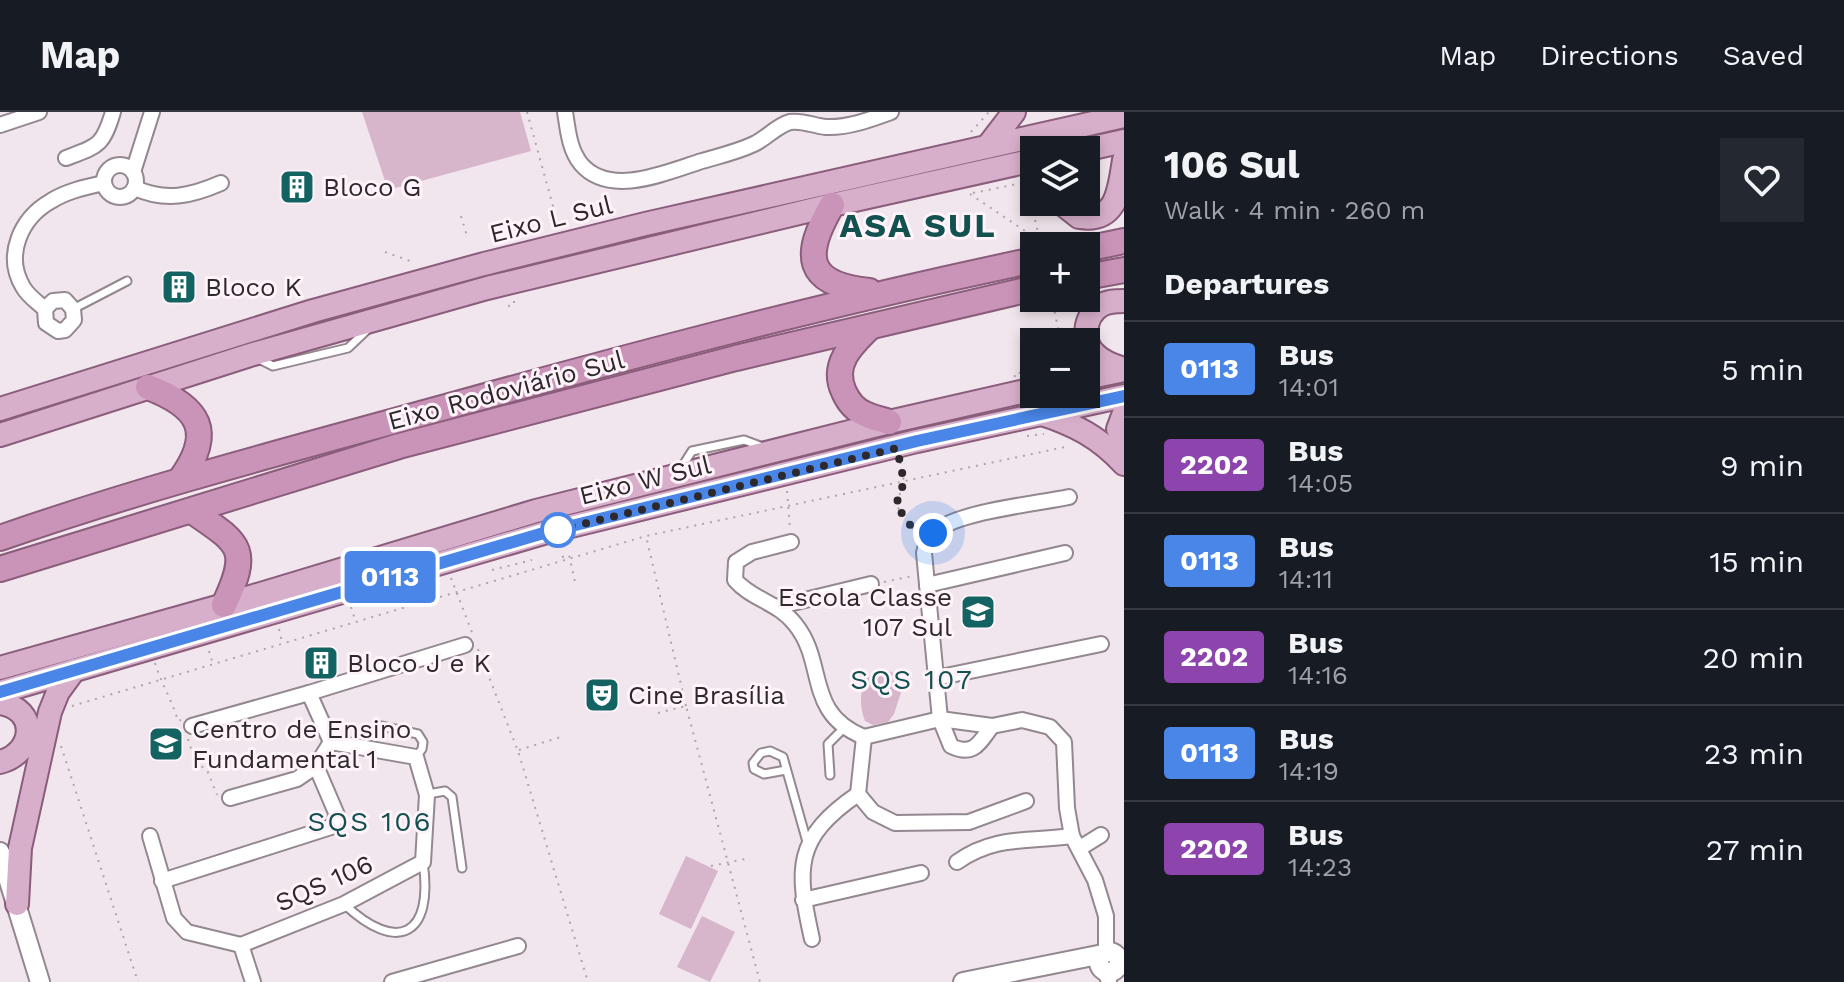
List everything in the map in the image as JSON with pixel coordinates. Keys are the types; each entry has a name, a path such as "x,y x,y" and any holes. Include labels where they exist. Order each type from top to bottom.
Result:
{"highway":[{"path":"832,205 814,243 819,272 829,283 844,288 883,293"},
{"path":"1100,246 1124,241"},
{"name":"Eixo Rodoviário Sul","path":"0,538 180,480 1020,255"},
{"path":"1100,274 1124,270"},
{"name":"Eixo Rodoviário Sul","path":"0,569 399,446 871,326 1020,300"},
{"path":"871,326 844,355 839,372 841,386 848,401 863,414 889,422"},
{"path":"148,387 178,401 196,422 200,434 199,449 180,480"},
{"path":"192,511 230,537 241,558 236,579 224,605"},
{"path":"0,526 48,521"},
{"path":"0,576 27,561"}],"main road":[{"path":"988,146 1014,112"},
{"path":"1066,112 1091,122"},
{"name":"Eixo L Sul","path":"3,407 313,311 564,244 1124,116"},
{"path":"1100,146 1124,141"},
{"path":"1100,215 1116,200 1124,160"},
{"name":"Eixo L Sul","path":"0,435 250,355 487,288 1020,163"},
{"path":"1078,216 1099,216"},
{"path":"1124,301 1109,301 1099,306 1086,329 1087,344 1095,355 1124,369"},
{"path":"1100,375 1124,369"},
{"name":"Eixo W Sul","path":"0,668 224,605 536,511 1020,392"},
{"name":"Eixo W Sul","path":"0,692 547,532 1038,413 1124,396"},
{"path":"1038,413 1087,431 1124,464"},
{"path":"1124,413 1118,429 1124,444"},
{"path":"17,904 20,848 50,712 58,692 74,670"},
{"path":"0,703 18,709 25,717 28,728 26,744 19,753 0,762"},
{"path":"0,881 17,904"}],"street":[{"path":"0,125 39,112"},
{"path":"66,158 98,146 107,135 113,112"},
{"path":"133,172 152,112"},
{"path":"565,112 572,151 582,166 598,176 613,180 645,179 727,154 752,145 791,122 835,126 891,112"},
{"path":"127,167 133,172 135,188 130,194 114,196 107,191 104,183 111,168 127,167"},
{"path":"45,309 21,284 14,260 18,236 39,209 52,200 104,183"},
{"path":"135,188 150,195 178,197 195,195 221,183"},
{"path":"59,299 65,300 73,309 71,326 58,331 46,323 45,309 59,299"},
{"path":"992,726 971,750 963,752 951,746 940,719 924,553 933,533 947,525 971,517 1069,497"},
{"path":"791,542 742,555 733,570 735,580 797,625 819,689 828,708 845,727 864,737 940,719 992,726 1022,720 1050,727 1064,742 1067,808 1076,842 1095,880 1106,916 1112,966 1060,963 963,982"},
{"path":"926,579 1065,553"},
{"path":"776,607 871,584"},
{"path":"192,726 473,643"},
{"path":"936,678 1101,644"},
{"path":"309,693 331,742"},
{"path":"864,737 858,794 873,812 895,823 969,822 1026,801"},
{"path":"331,742 416,757 427,795 423,862"},
{"path":"230,798 297,779 316,766 331,742"},
{"name":"SQS 106","path":"162,881 331,827 337,815 316,766"},
{"path":"812,939 800,875 808,844 831,812 858,794"},
{"path":"969,822 975,849"},
{"path":"957,862 975,849 1008,840 1076,842 1101,835"},
{"path":"150,836 174,918 187,932 241,945 253,982"},
{"path":"0,852 40,982"},
{"name":"SQS 106","path":"241,945 344,904 423,862"},
{"path":"803,900 921,873"},
{"path":"392,982 518,946"}],"lane":[{"path":"73,309 127,281"},
{"path":"381,726 418,734 423,742 416,757"},
{"path":"830,775 828,744 845,727"},
{"path":"786,770 764,774 758,772 753,763 754,757 770,751 783,757 808,844"},
{"path":"427,795 445,791 452,797 462,868"},
{"path":"344,904 363,921 381,931 402,931 413,926 420,918 426,897 423,862"}],"path":[{"path":"527,112 564,244"},
{"path":"970,194 1020,236"},
{"path":"461,216 467,236"},
{"path":"385,252 413,262"},
{"path":"760,982 686,706 646,536 1065,447"},
{"path":"897,448 904,482 896,505 913,529 933,533"},
{"path":"785,474 791,542"},
{"path":"562,557 569,555 575,582"},
{"path":"492,570 532,560"},
{"path":"445,561 473,643 518,751 588,982"},
{"path":"871,584 926,579"},
{"path":"658,713 686,706"},
{"path":"518,751 564,736"},
{"path":"711,866 750,858"}],"shaded area":[{"path":"362,112 520,112 531,151 388,190"},
{"path":"876,669 893,673 903,686 894,714 888,722 873,725 865,721 861,700 863,686"},
{"path":"686,856 718,871 691,929 659,914"},
{"path":"702,916 735,932 710,982 677,967"}],"bus line":[{"name":"0113","path":"0,692 547,532 917,441 1124,396"}],"place":[{"name":"Bloco G","path":"297,187"},
{"name":"Bloco K","path":"179,287"},
{"name":"Escola Classe 107 Sul","path":"978,612"},
{"name":"Bloco J e K","path":"321,663"},
{"name":"Cine Brasília","path":"602,695"},
{"name":"Centro de Ensino Fundamental 1","path":"166,744"}],"district":[{"name":"ASA SUL","path":"918,225"},
{"name":"SQS 107","path":"912,679"},
{"name":"SQS 106","path":"370,821"}],"route":[{"path":"558,530 897,448 904,482 896,505 913,529 933,533"}]}
